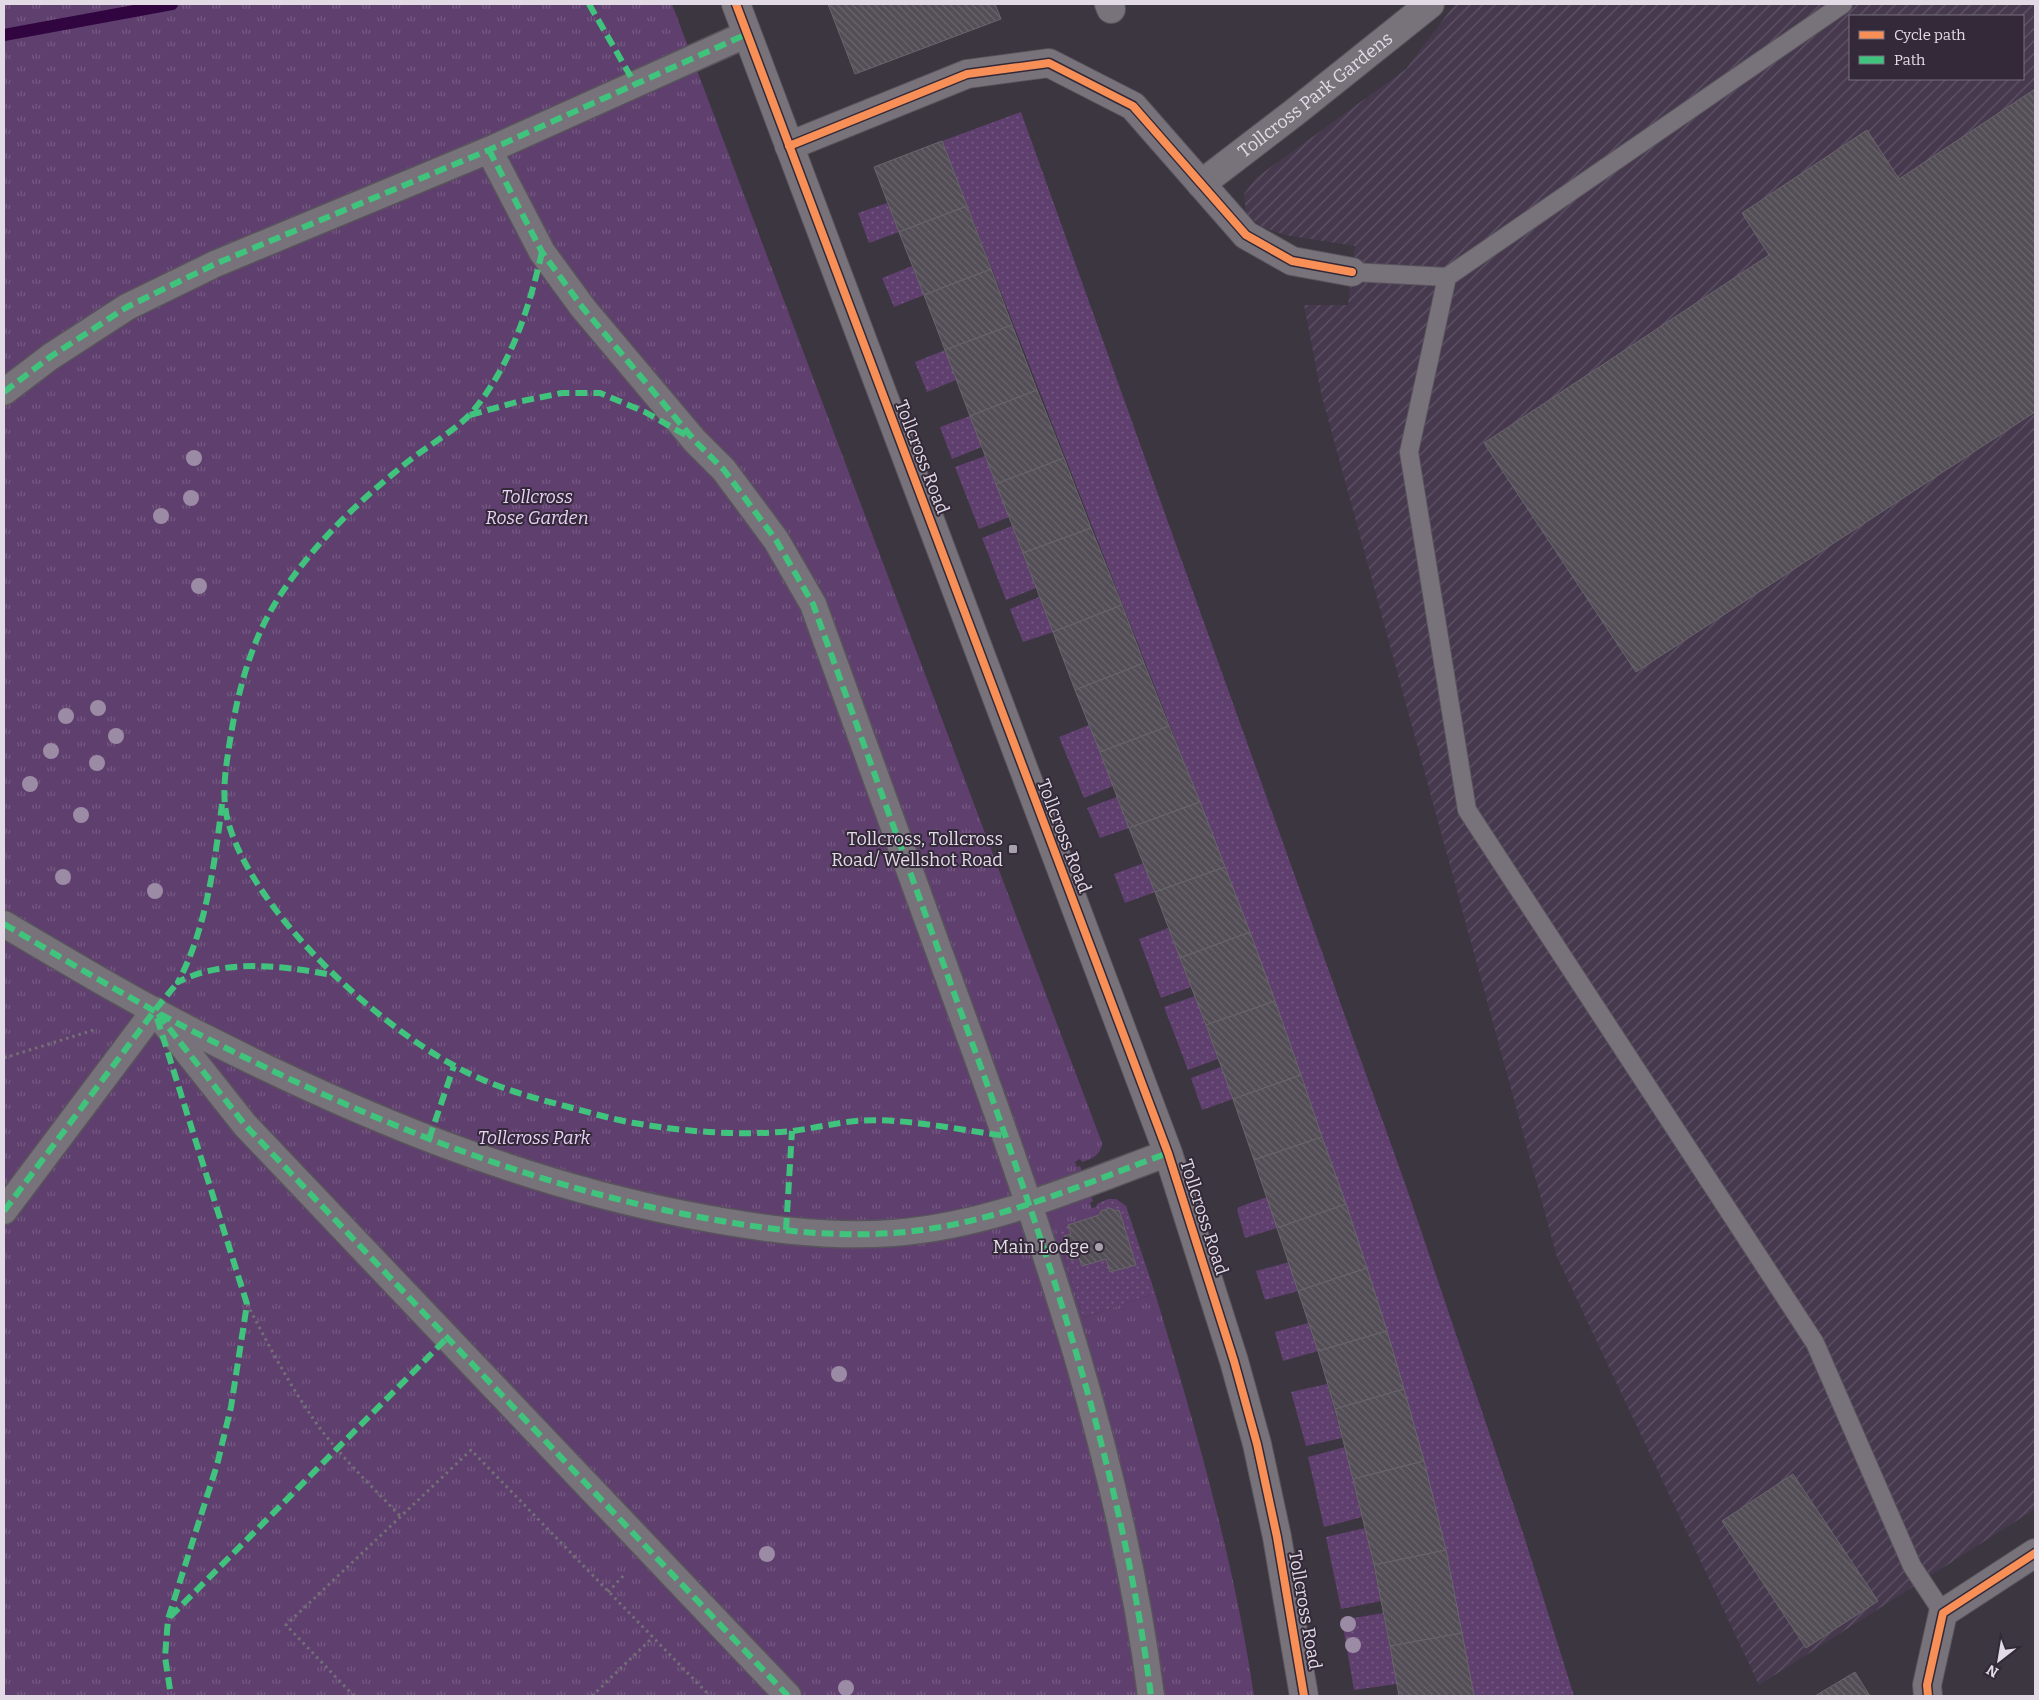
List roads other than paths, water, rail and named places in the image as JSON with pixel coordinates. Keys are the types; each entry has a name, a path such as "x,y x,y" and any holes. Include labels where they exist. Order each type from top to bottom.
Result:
{"street":[{"name":"Tollcross Road","path":"736,4 1168,1154 1234,1361 1257,1444 1277,1537 1304,1696"},
{"name":"Tollcross Park Gardens","path":"1201,184 1296,112 1430,4"},
{"path":"4,392 50,357 127,307 215,264 489,150 747,34"},
{"path":"789,146 967,74 1049,63 1133,106 1246,235 1292,261 1352,272"},
{"path":"489,150 542,252 589,316 695,440 724,470 776,540 813,604 1029,1205 1061,1302 1097,1429 1128,1561 1144,1637 1151,1696"},
{"path":"4,924 211,1041 429,1139 533,1176 658,1209 727,1222 786,1230 844,1234 893,1233 988,1218 1168,1154"},
{"path":"4,1211 154,1010"},
{"path":"154,1010 245,1125 788,1696"},
{"path":"1928,1696 1927,1685 1943,1613 2035,1553"}],"lane":[{"path":"1352,272 1447,276 1843,4"},
{"path":"1447,276 1409,452 1467,810 1815,1343 1912,1566 1943,1613"}],"waterway":[{"path":"4,35 172,4"}],"place":[{"name":"Tollcross, Tollcross Road/ Wellshot Road","path":"1013,849"},
{"name":"Main Lodge","path":"1099,1247"}],"park label":[{"name":"Tollcross Rose Garden","path":"537,507"},
{"name":"Tollcross Park","path":"534,1138"}]}
